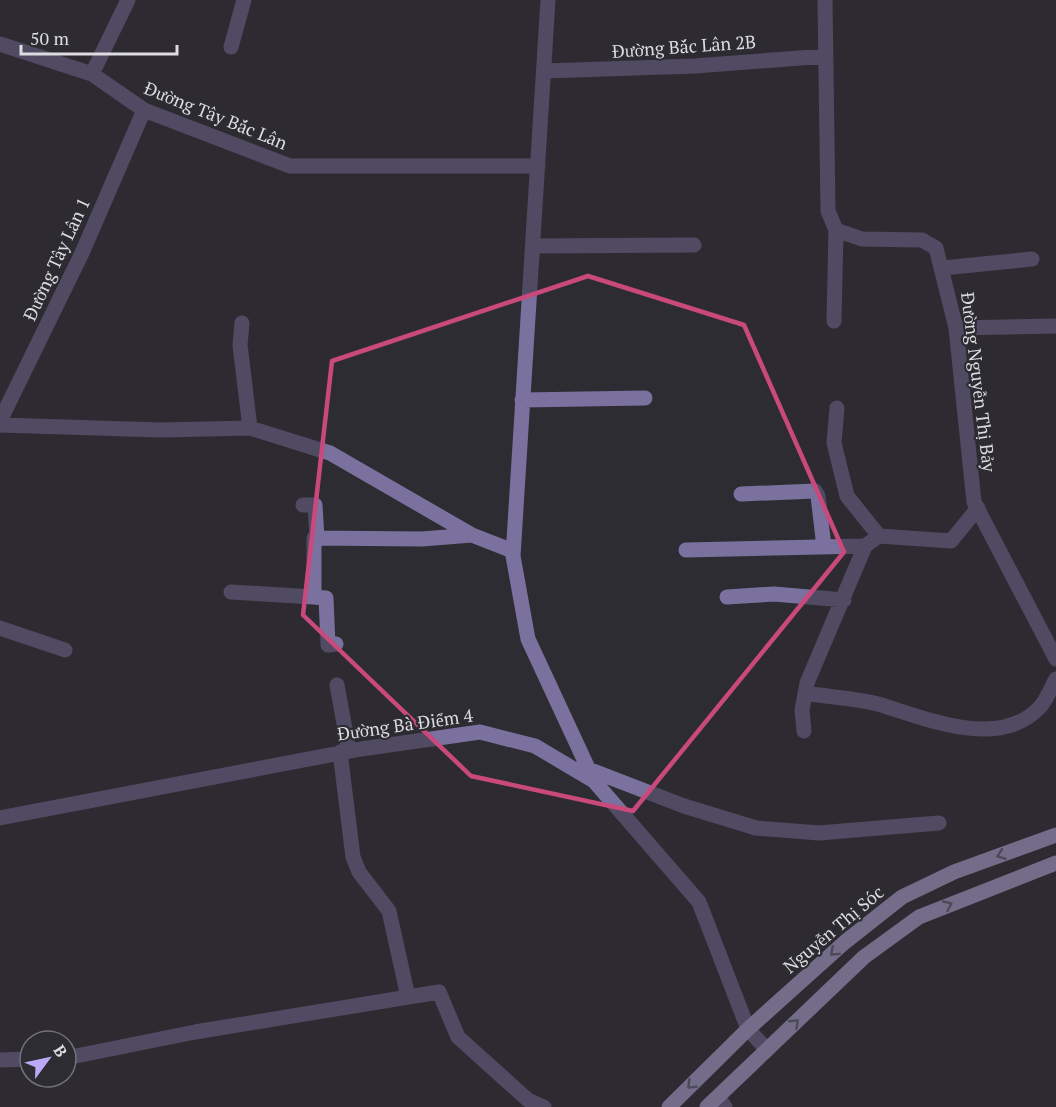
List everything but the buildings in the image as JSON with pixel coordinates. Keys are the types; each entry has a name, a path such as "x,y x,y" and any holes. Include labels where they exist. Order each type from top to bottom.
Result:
{"main road":[{"name":"Nguyễn Thị Sóc","path":"669,1107 748,1029 844,942 902,897 954,872 1056,835"},
{"path":"717,1104 767,1050 864,957 919,917 1056,863"}],"street":[{"path":"92,74 128,0"},
{"path":"231,47 244,0"},
{"path":"548,0 513,551 528,639 591,775 756,828 819,833 939,823"},
{"path":"825,0 828,211 836,230 834,321"},
{"name":"Đường Tây Bắc Lân","path":"0,44 92,74 144,110 290,166 538,166"},
{"name":"Đường Bắc Lân 2B","path":"544,71 695,66 826,56"},
{"name":"Đường Tây Lân 1","path":"0,423 82,253 144,110"},
{"name":"Đường Nguyễn Thị Bảy","path":"836,230 862,239 922,240 936,248 943,268 956,328 975,502 1056,659"},
{"path":"533,246 694,245"},
{"path":"943,268 1032,259"},
{"path":"242,323 240,345 250,428"},
{"path":"956,328 1056,326"},
{"path":"522,400 645,398"},
{"path":"837,408 834,443 847,496 879,536"},
{"path":"0,423 162,430 250,428 330,453 472,535 513,551"},
{"path":"741,494 815,491 818,496 824,547"},
{"path":"303,505 315,505 317,538"},
{"path":"804,731 802,710 805,693 865,546 879,536 951,542 978,508"},
{"path":"314,597 314,538 422,539 472,535"},
{"path":"686,550 865,546"},
{"path":"231,592 326,598 328,645 336,644"},
{"path":"727,597 774,594 843,600"},
{"path":"0,628 65,650"},
{"path":"805,693 862,700 915,716 985,730 1008,725 1030,715 1040,707 1056,679"},
{"path":"337,685 353,857 359,872 384,900 389,910 408,997"},
{"name":"Đường Bà Điểm 4","path":"0,818 344,752 480,732 535,746 591,775 699,902 748,1029 767,1050"},
{"path":"78,1056 195,1032 439,992 458,1037 528,1100 544,1107"},
{"path":"0,1060 18,1059"}],"highlighted area":[{"path":"588,276 744,325 844,552 633,811 471,776 303,615 332,361"}]}
